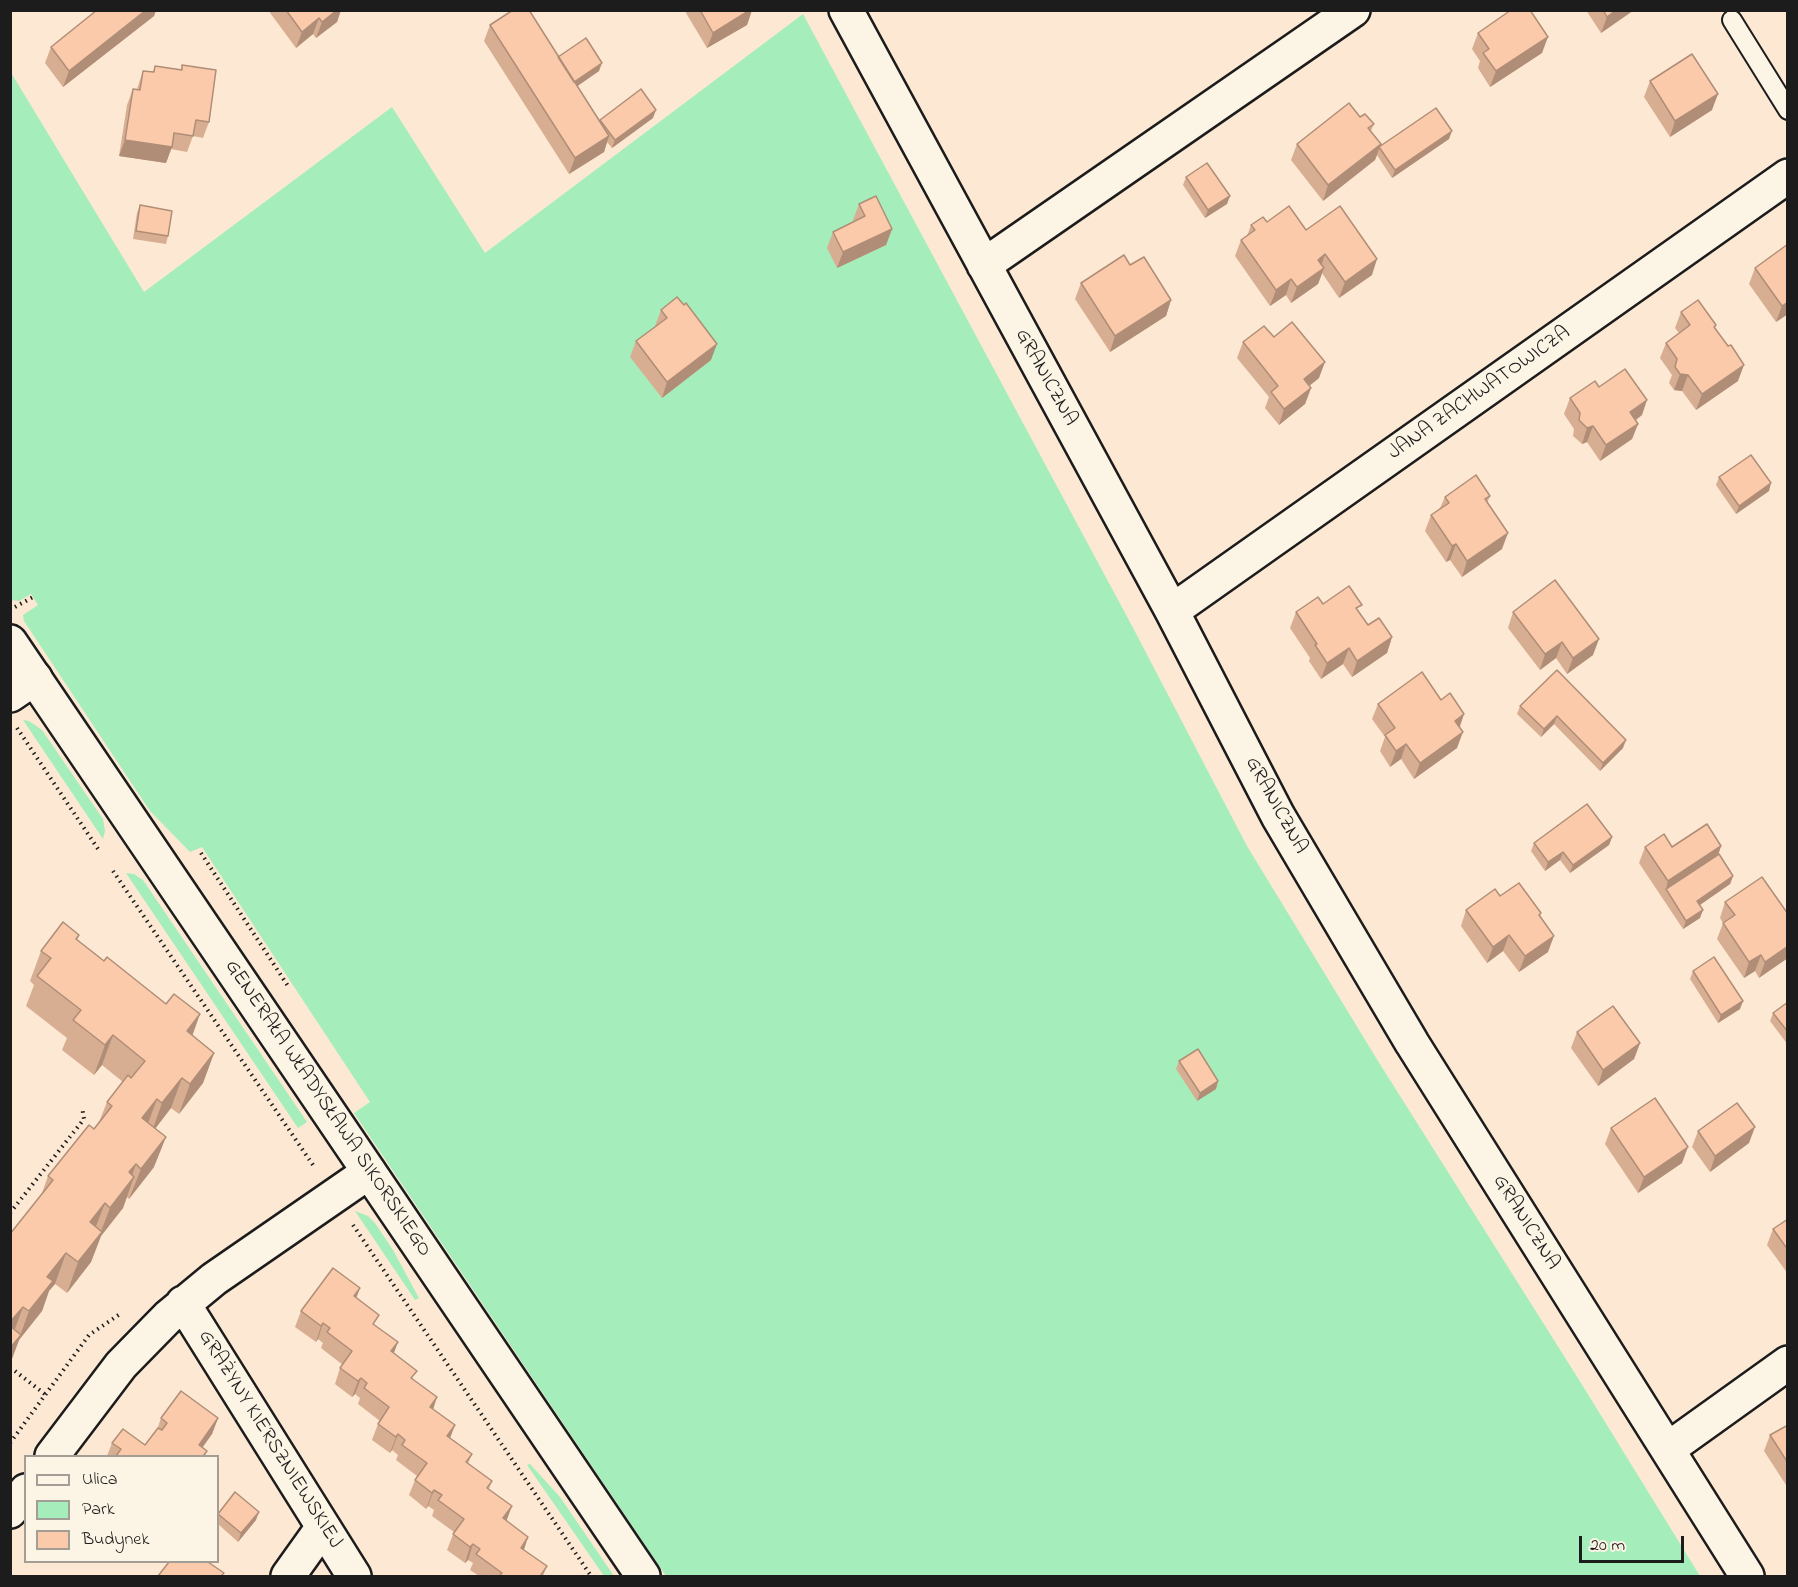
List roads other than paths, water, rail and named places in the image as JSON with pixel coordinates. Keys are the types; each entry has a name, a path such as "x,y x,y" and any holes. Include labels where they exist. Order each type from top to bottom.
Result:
{"street":[{"name":"GRANICZNA","path":"846,10 1172,611 1278,816 1406,1033 1747,1576"},
{"path":"984,265 1353,10"},
{"name":"JANA ZACHWATOWICZA","path":"1172,611 1788,176"},
{"name":"GENERAŁA WŁADYSŁAWA SIKORSKIEGO","path":"10,642 19,698 369,1172 643,1576"},
{"path":"53,1455 130,1354 183,1303 369,1172"},
{"name":"GRAŻYNY KIERSZNIEWSKIEJ","path":"183,1303 354,1576"},
{"path":"1668,1449 1788,1363"},
{"path":"10,1511 24,1494"},
{"path":"288,1576 323,1527"}],"lane":[{"path":"1732,20 1788,110"}]}
